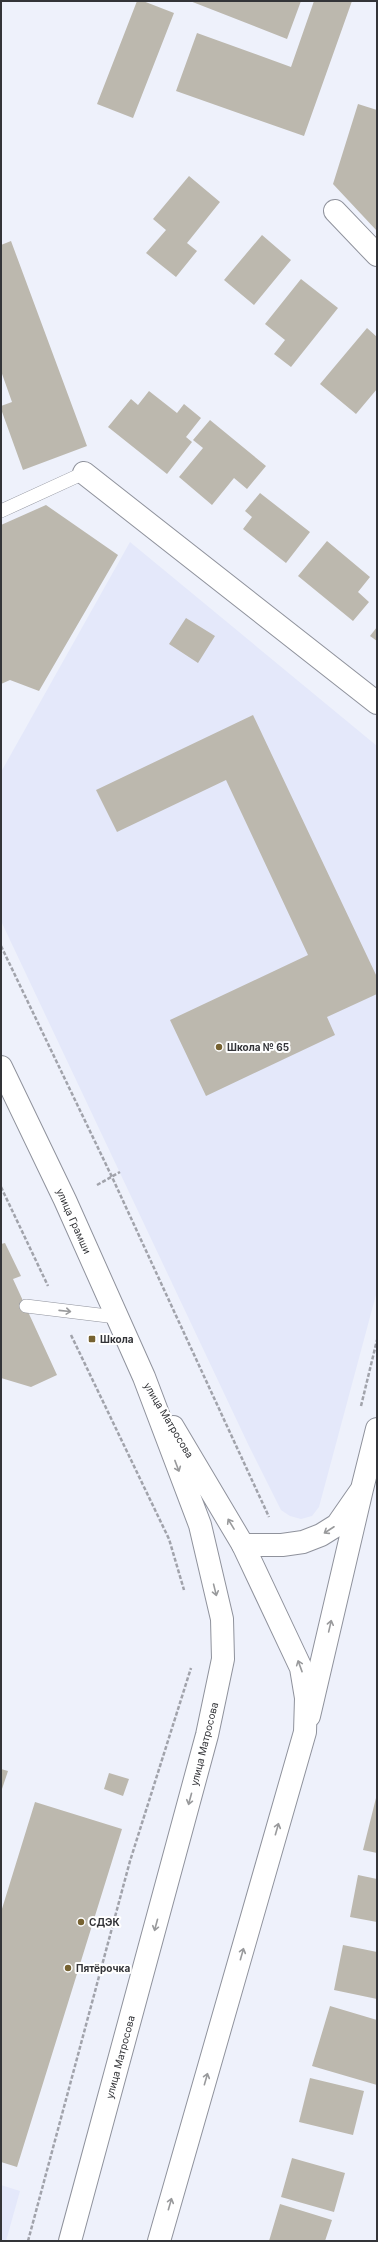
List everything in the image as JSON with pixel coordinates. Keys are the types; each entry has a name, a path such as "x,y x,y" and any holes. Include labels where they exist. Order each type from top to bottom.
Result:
{"main road":[{"path":"335,211 377,255"},
{"path":"84,473 377,702"},
{"name":"улица Грамши","path":"1,1070 65,1200 144,1377"},
{"name":"улица Матросова","path":"144,1377 243,1545 302,1668 306,1698 305,1732 159,2241"},
{"name":"улица Матросова","path":"70,2241 207,1735 222,1660 222,1619 200,1525 144,1377"},
{"path":"305,1732 377,1429"},
{"path":"243,1545 282,1545 303,1542 321,1535 337,1525 362,1489"}],"lane":[{"path":"1,511 84,473"},
{"path":"26,1306 116,1317"}],"path":[{"path":"1,946 112,1177 270,1519"},
{"path":"97,1185 120,1172"},
{"path":"1,1187 169,1539 186,1597"},
{"path":"28,2241 130,1862 192,1663"}],"shaded area":[{"name":"Школа № 65","path":"130,542 377,746 377,1291 319,1507 312,1516 301,1519 290,1516 281,1510 248,1444 1,921 1,772"},
{"path":"1,2185 20,2191 6,2241 1,2241"}],"building":[{"path":"137,1 143,1 174,13 133,118 97,104"},
{"path":"190,1 301,1 287,39"},
{"path":"314,1 352,1 304,136 176,91 197,33 291,67"},
{"path":"358,104 377,110 377,231 333,184"},
{"path":"189,176 220,202 187,243 197,251 176,277 146,253 166,230 153,219"},
{"path":"262,235 291,260 254,305 224,280"},
{"path":"11,241 87,446 23,470 1,409 1,406 12,402 1,371 1,245"},
{"path":"301,279 338,308 291,367 274,354 285,340 265,324"},
{"path":"367,328 377,337 377,389 356,414 320,384"},
{"path":"149,391 177,413 184,404 201,418 186,437 192,442 167,474 108,427 131,399 138,405"},
{"path":"210,420 266,466 247,489 234,478 212,505 179,477 203,448 193,440"},
{"path":"260,493 310,532 286,563 243,529 252,517 245,511"},
{"path":"46,505 118,555 39,691 10,680 1,684 1,525"},
{"path":"327,541 370,577 358,592 369,602 353,621 298,576"},
{"path":"186,618 215,636 198,663 169,644"},
{"path":"377,627 377,641 370,636"},
{"path":"253,715 377,977 377,994 327,1017 335,1035 206,1096 170,1020 308,955 226,780 117,832 96,790"},
{"path":"5,1243 21,1276 13,1279 57,1375 31,1387 1,1378 1,1244"},
{"path":"1,1769 8,1771 1,1792"},
{"path":"109,1773 129,1779 123,1796 104,1789"},
{"path":"377,1794 377,1853 363,1850"},
{"path":"35,1802 122,1829 17,2167 1,2162 1,1912"},
{"path":"358,1875 377,1879 377,1922 350,1917"},
{"path":"343,1945 377,1952 377,1999 334,1990"},
{"path":"330,2006 377,2020 377,2085 312,2066"},
{"path":"310,2078 364,2091 353,2135 299,2122"},
{"path":"292,2158 345,2173 334,2212 281,2197"},
{"path":"280,2204 332,2220 325,2241 269,2241"}],"place":[{"name":"Школа № 65","path":"219,1047"},
{"name":"Школа","path":"92,1339"},
{"name":"СДЭК","path":"81,1922"},
{"name":"Пятёрочка","path":"68,1968"}]}
